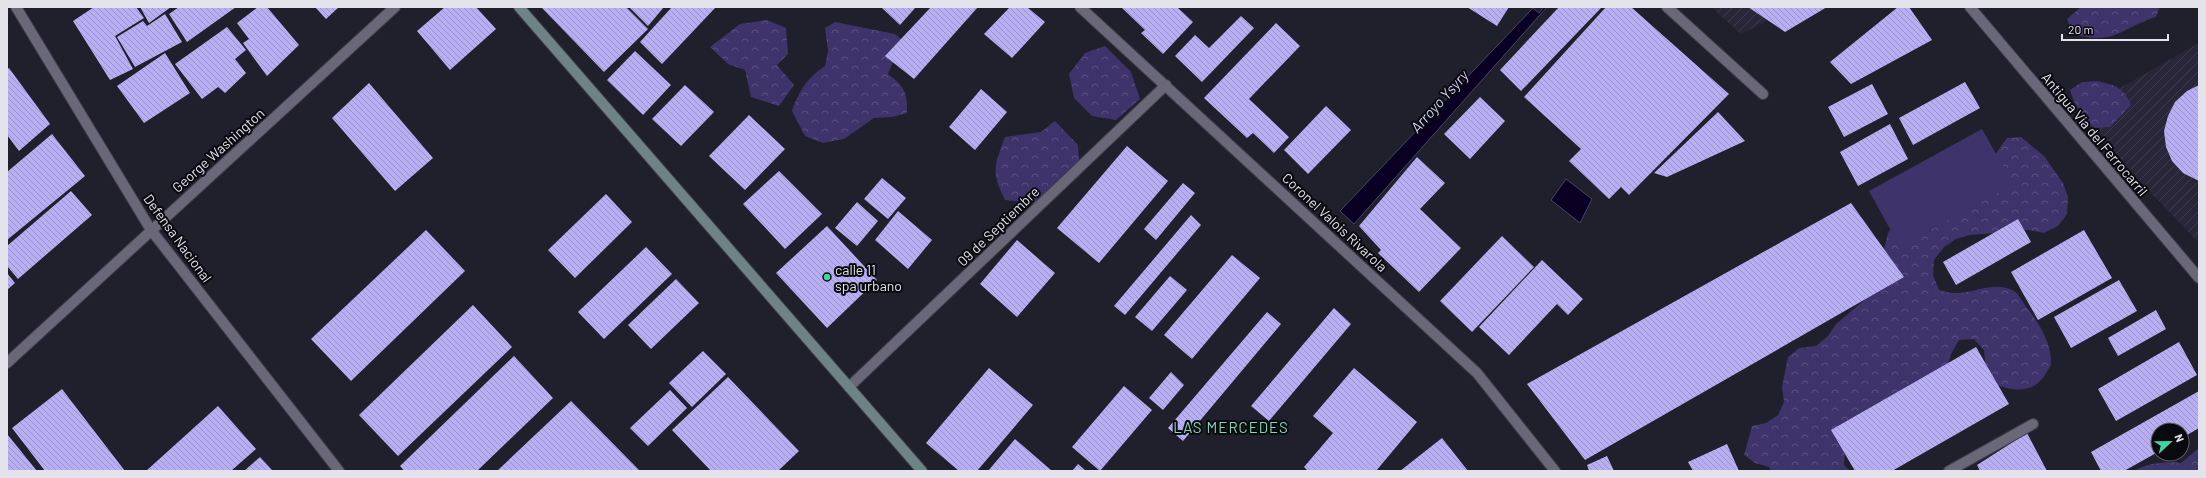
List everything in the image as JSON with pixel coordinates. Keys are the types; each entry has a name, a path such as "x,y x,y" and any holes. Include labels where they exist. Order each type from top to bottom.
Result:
{"street":[{"name":"Defensa Nacional","path":"16,7 151,230 340,471"},
{"name":"George Washington","path":"7,363 394,7"},
{"path":"519,7 922,471"},
{"name":"Coronel Valois Rivarola","path":"1080,7 1477,373 1556,471"},
{"path":"1667,7 1763,94"},
{"name":"Antigua Vía del Ferrocarril","path":"1970,7 2199,278"},
{"name":"09 de Septiembre","path":"849,387 1166,85"},
{"path":"1949,471 2033,424"}],"shaded area":[{"path":"1544,7 1547,7 1354,224 1340,211 1533,8 1539,13"},
{"path":"1711,7 1796,7 1741,34"},
{"path":"2199,43 2199,243 2075,114"},
{"path":"1566,179 1592,199 1580,223 1551,200"}],"green space":[{"path":"2081,7 2160,7 2156,17 2117,34 2098,38 2073,34 2067,19"},
{"path":"767,20 786,28 788,54 777,65 794,85 779,106 751,97 745,70 728,64 710,47 740,24"},
{"path":"835,22 895,34 902,40 888,74 898,82 904,90 907,100 907,113 892,117 874,118 844,139 823,143 805,136 792,111 808,80 825,66 828,51 825,28"},
{"path":"1105,46 1131,72 1140,99 1116,120 1092,116 1074,98 1069,74 1085,53"},
{"path":"2097,81 2118,88 2125,94 2131,105 2110,127 2094,128 2079,110 2070,90 2082,82"},
{"path":"1055,121 1078,145 1080,176 1041,204 1005,200 996,175 996,162 1005,137 1041,132"},
{"path":"1982,129 2013,184 1900,247 1869,191"},
{"path":"2021,137 2044,156 2063,183 2068,197 2067,214 2058,226 2044,233 2029,230 1970,235 1956,239 1944,247 1934,260 1933,275 1939,290 1948,292 1962,293 1999,287 2016,292 2040,326 2047,340 2051,355 2051,364 2041,381 2034,386 2027,388 2011,389 1987,381 1984,350 1974,339 1959,340 1951,354 1943,383 1845,450 1844,465 1850,471 1771,471 1769,467 1755,463 1744,455 1752,426 1766,423 1778,415 1784,402 1782,387 1788,357 1799,348 1816,346 1828,336 1836,324 1874,292 1888,233 1897,221 1989,163 2007,138"},
{"path":"2199,448 2199,471 2136,471 2151,464 2190,462 2190,456"}],"building":[{"path":"94,7 136,7 144,18 115,36 133,69 110,80 73,21"},
{"path":"140,7 171,7 149,23"},
{"path":"179,7 236,7 187,42 169,14"},
{"path":"258,7 267,7 299,45 267,76 243,43 249,39 237,23"},
{"path":"315,7 339,7 326,19"},
{"path":"445,7 476,7 496,29 450,70 417,31"},
{"path":"541,7 626,7 648,29 604,72"},
{"path":"629,7 664,7 648,26"},
{"path":"672,7 716,7 662,64 640,42"},
{"path":"881,7 916,7 900,25"},
{"path":"931,7 978,7 914,79 885,56"},
{"path":"1010,7 1027,7 1045,22 1012,58 984,34"},
{"path":"1121,7 1177,7 1193,22 1163,54 1141,33 1145,30"},
{"path":"1467,7 1509,7 1497,26"},
{"path":"1559,7 1602,7 1521,91 1500,70"},
{"path":"1606,7 1631,7 1729,94 1629,195 1621,187 1609,199 1569,161 1581,149 1524,97"},
{"path":"1748,7 1827,7 1785,32"},
{"path":"1898,7 1909,7 1932,40 1851,84 1830,62"},
{"path":"165,14 182,42 135,67 117,37 143,21 147,26"},
{"path":"1241,16 1254,28 1202,82 1175,56 1195,35 1209,48"},
{"path":"1276,23 1300,46 1249,99 1289,137 1274,153 1253,133 1247,138 1204,98"},
{"path":"227,27 246,50 235,59 246,73 225,93 218,87 202,99 175,64"},
{"path":"635,51 671,85 643,115 607,80"},
{"path":"165,53 190,93 144,123 117,86"},
{"path":"9,68 50,124 19,151 7,135 7,69"},
{"path":"1965,82 1980,108 1913,145 1899,118"},
{"path":"369,83 433,158 395,191 332,118"},
{"path":"1872,84 1888,114 1844,137 1828,107"},
{"path":"685,85 714,112 681,146 652,119"},
{"path":"2199,85 2199,181 2183,173 2172,161 2166,147 2164,131 2168,116 2175,102 2187,91"},
{"path":"981,89 1007,112 975,150 949,127"},
{"path":"1480,97 1505,121 1470,159 1444,134"},
{"path":"1326,106 1351,130 1308,174 1284,150"},
{"path":"1718,112 1745,141 1667,177 1654,173"},
{"path":"749,115 785,149 745,190 709,156"},
{"path":"1890,124 1908,159 1858,186 1840,152"},
{"path":"52,134 85,176 7,240 7,172"},
{"path":"1127,146 1168,181 1099,263 1057,228"},
{"path":"1417,157 1445,183 1420,209 1461,248 1419,292 1378,253 1381,250 1359,226"},
{"path":"779,171 822,214 785,249 743,204"},
{"path":"882,178 906,198 888,219 864,199"},
{"path":"1183,183 1195,193 1156,240 1144,229"},
{"path":"71,191 92,215 18,279 7,266 7,246"},
{"path":"606,194 632,222 575,278 548,250"},
{"path":"857,202 878,221 857,246 835,228"},
{"path":"1851,203 1904,277 1585,460 1527,384"},
{"path":"898,211 932,240 908,269 875,240"},
{"path":"1191,215 1201,225 1125,315 1114,306"},
{"path":"2018,219 2031,242 1956,285 1943,262"},
{"name":"calle 11 spa urbano","path":"827,226 877,280 827,328 776,273"},
{"path":"426,230 465,271 351,381 311,339"},
{"path":"2084,230 2112,278 2038,320 2011,272"},
{"path":"1502,236 1534,267 1472,332 1440,301"},
{"path":"1017,240 1055,273 1017,317 980,284"},
{"path":"646,247 672,274 604,339 578,312"},
{"path":"1232,255 1260,278 1192,359 1164,335"},
{"path":"1542,260 1583,299 1568,315 1557,304 1509,355 1479,327"},
{"path":"7,273 15,283 7,290"},
{"path":"1170,276 1187,290 1152,331 1135,317"},
{"path":"676,279 699,303 651,349 628,325"},
{"path":"2119,280 2137,311 2071,348 2054,317"},
{"path":"473,305 512,347 398,456 359,415"},
{"path":"1334,308 1351,324 1269,421 1251,406"},
{"path":"2156,310 2166,329 2118,356 2108,338"},
{"path":"1267,312 1281,324 1183,441 1168,428"},
{"path":"2179,342 2197,375 2116,421 2098,389"},
{"path":"1976,347 2009,404 1892,471 1855,471 1831,430"},
{"path":"703,351 726,374 692,407 669,383"},
{"path":"514,356 553,398 477,471 404,471 400,466"},
{"path":"989,368 1033,405 977,471 959,471 926,443"},
{"path":"1354,368 1417,422 1376,471 1308,471 1304,467 1333,433 1313,416"},
{"path":"1171,372 1184,385 1163,410 1149,398"},
{"path":"728,377 799,451 778,471 711,471 672,430"},
{"path":"1124,386 1152,410 1100,471 1072,447"},
{"path":"62,389 125,471 45,471 12,428"},
{"path":"670,390 687,408 648,446 630,428"},
{"path":"2199,391 2199,428 2190,433 2190,422 2150,422 2150,456 2124,471 2101,471 2091,452"},
{"path":"571,401 640,471 497,471"},
{"path":"218,406 256,449 231,471 146,471"},
{"path":"2027,433 2047,471 1980,471 1977,465"},
{"path":"7,434 37,471 7,471"},
{"path":"1442,438 1468,471 1400,471"},
{"path":"1015,439 1052,471 988,471"},
{"path":"1727,444 1739,471 1693,471 1688,462"},
{"path":"1607,456 1614,471 1589,471 1587,465"},
{"path":"260,457 273,471 244,471"},
{"path":"1078,464 1086,471 1072,471"}],"place":[{"name":"calle 11 spa urbano","path":"827,277"}],"district":[{"name":"LAS MERCEDES","path":"1231,427"}],"water label":[{"name":"Arroyo Ysyry","path":"1439,101"}]}
